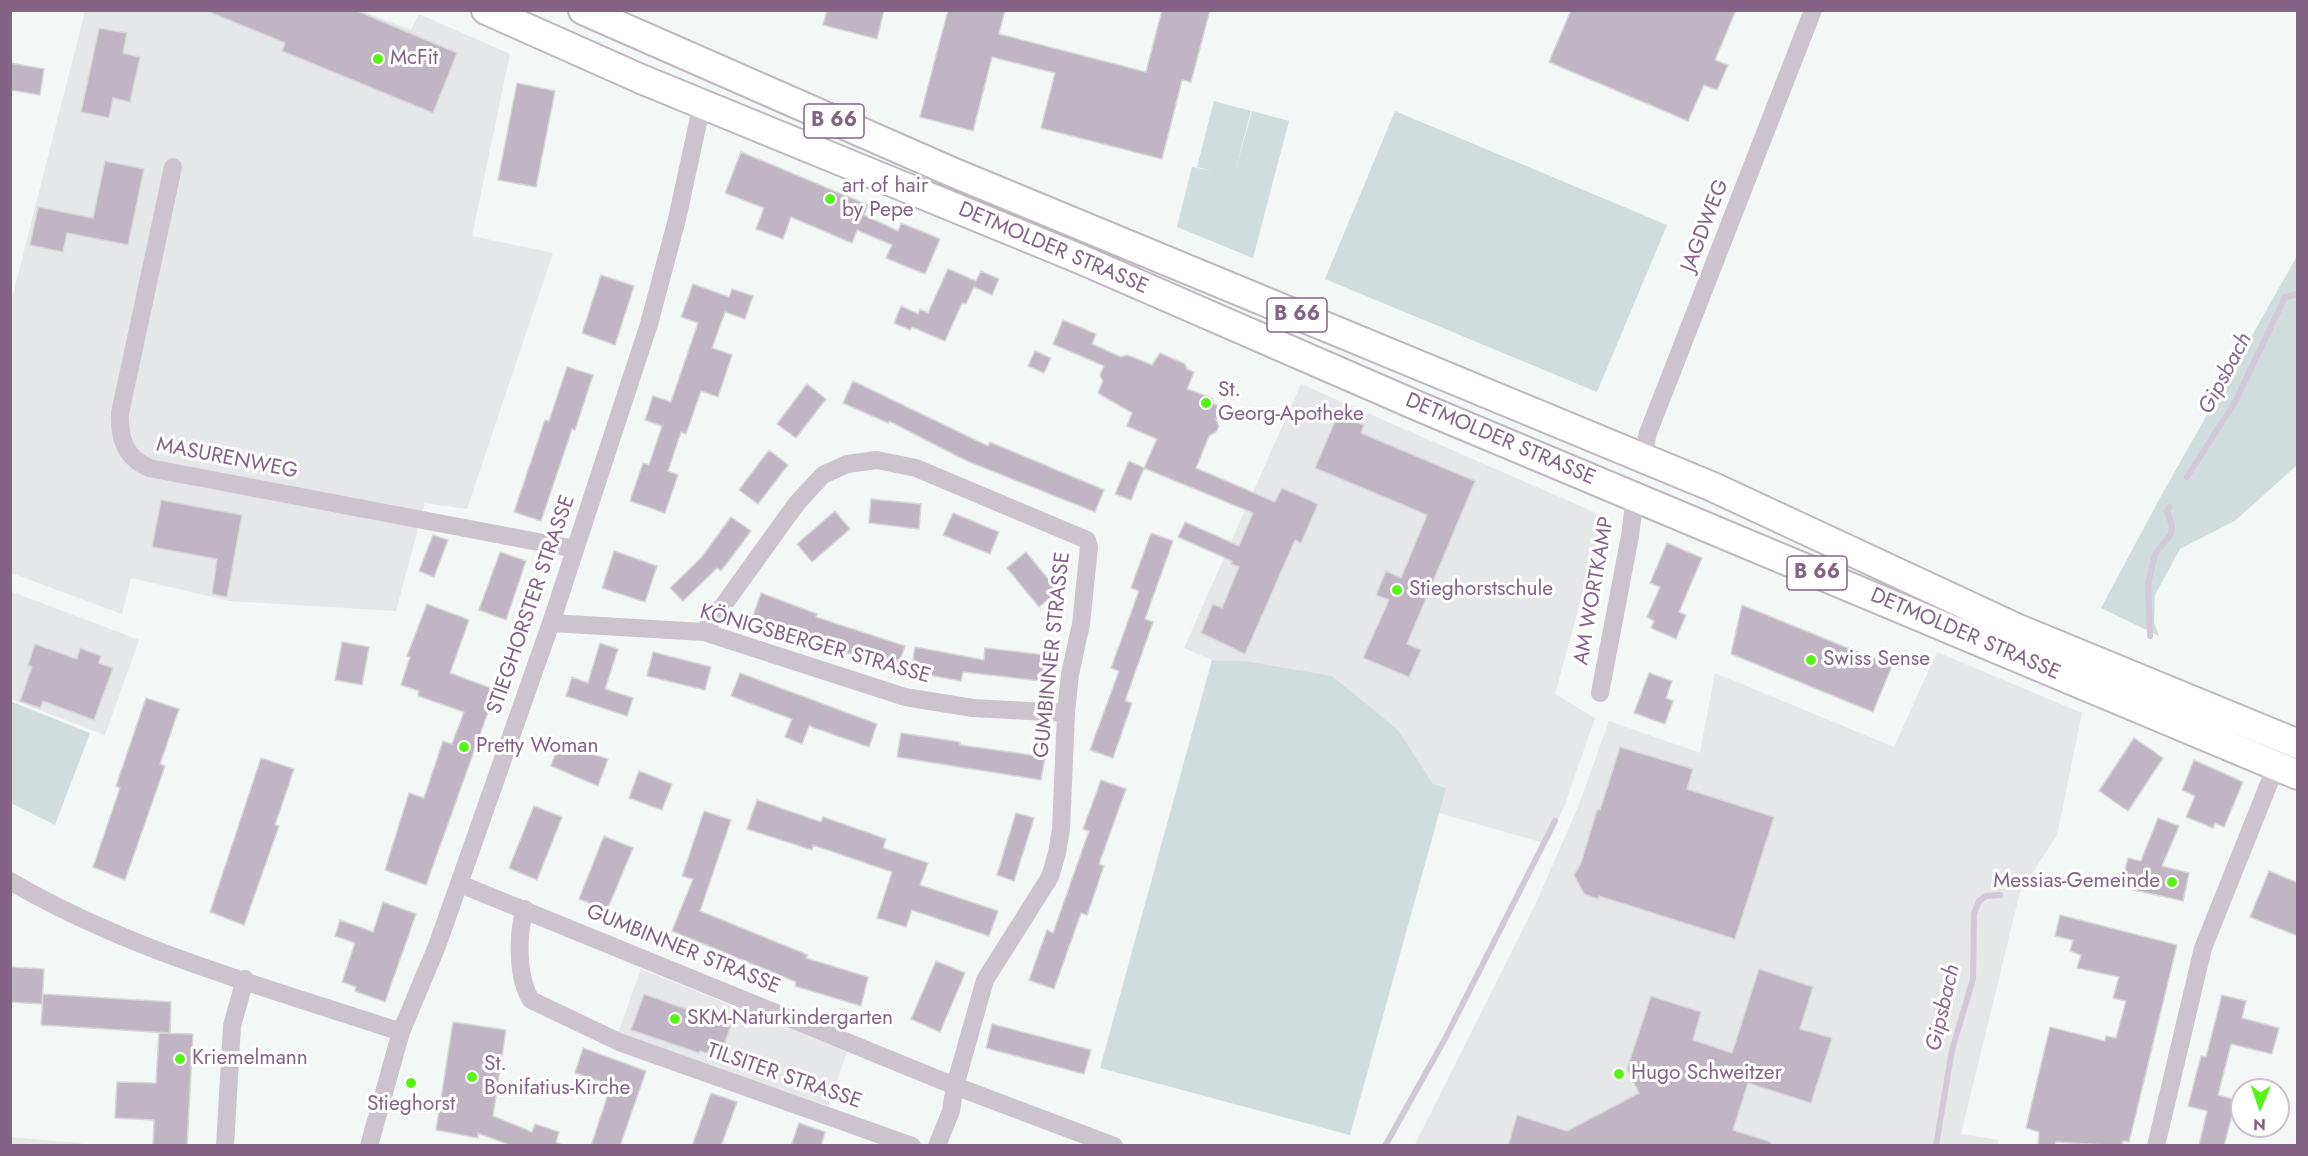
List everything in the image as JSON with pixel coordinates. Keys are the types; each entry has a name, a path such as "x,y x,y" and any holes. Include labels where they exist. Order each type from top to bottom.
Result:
{"main road":[{"name":"DETMOLDER STRASSE","path":"486,10 702,104 1080,259 1410,403 2287,771"},
{"name":"DETMOLDER STRASSE","path":"583,10 952,172 1722,491 2016,628 2298,744"},
{"path":"702,104 716,70"},
{"path":"1635,497 1642,458"}],"street":[{"name":"JAGDWEG","path":"1642,458 1648,433 1813,10"},
{"name":"STIEGHORSTER STRASSE","path":"369,1146 401,1032 432,960 460,884 551,623 649,324 677,219 702,104"},
{"name":"MASURENWEG","path":"173,167 120,413 119,433 126,450 136,462 149,468 575,549"},
{"name":"GUMBINNER STRASSE","path":"704,633 797,503 823,475 847,464 877,460 916,468 1086,540 1089,547 1081,624 1070,674 1066,713 1061,829 1057,853 1044,886 986,980 955,1086"},
{"name":"AM WORTKAMP","path":"1600,693 1630,536 1635,497"},
{"name":"KÖNIGSBERGER STRASSE","path":"551,623 704,633 905,697 973,708 1066,713"},
{"path":"2156,1146 2203,948 2287,771"},
{"path":"10,880 105,930 401,1032"},
{"name":"GUMBINNER STRASSE","path":"460,884 955,1086 1114,1146"},
{"name":"TILSITER STRASSE","path":"525,909 520,925 523,980 525,990 531,1000 619,1042 912,1146"},
{"path":"225,1146 232,1026 245,980"},
{"path":"937,1146 951,1111 955,1086"}],"shaded area":[{"path":"85,11 258,11 292,24 298,11 362,11 411,30 419,14 510,54 472,236 553,253 467,509 425,503 396,611 230,601 131,578 122,614 11,573 11,302"},
{"path":"1214,101 1251,111 1234,176 1252,111 1289,121 1253,258 1177,227 1192,167 1213,171 1197,167"},
{"path":"1395,111 1667,225 1597,392 1325,279"},
{"path":"2297,256 2297,465 2236,520 2180,549 2155,595 2154,622 2159,636 2101,608 2161,496"},
{"name":"Stieghorstschule","path":"1301,384 1594,512 1600,520 1600,531 1555,694 1595,718 1565,804 1547,844 1439,813 1445,788 1433,785 1398,730 1244,661 1212,660 1184,648"},
{"path":"10,591 139,640 105,735 11,699"},
{"path":"1937,652 2082,713 2057,835 2020,892 1961,1134 1999,1140 1997,1145 1414,1146 1536,903 1578,807 1609,721 1700,753 1715,673 1894,747"},
{"path":"1212,660 1244,661 1332,676 1398,730 1433,784 1446,788 1350,1135 1100,1068"},
{"path":"10,701 90,733 55,825 11,803"},
{"path":"641,969 847,1052 828,1106 618,1033"},
{"path":"10,1137 81,1143 81,1146 11,1145"}],"building":[{"name":"McFit","path":"355,10 457,53 433,113 282,51 285,43 207,11"},
{"path":"827,10 884,10 877,39 823,25"},
{"path":"948,10 1005,10 999,34 1146,72 1162,10 1210,10 1191,82 1182,80 1162,159 1041,128 1055,73 992,57 973,131 920,117"},
{"path":"1571,10 1736,10 1715,60 1728,65 1717,90 1704,85 1688,121 1549,62"},
{"path":"99,28 127,33 123,53 140,57 130,102 113,98 109,118 81,112"},
{"path":"10,63 44,69 40,95 10,90"},
{"path":"517,83 555,91 536,187 498,180"},
{"path":"741,152 868,205 864,215 898,231 901,223 940,239 925,274 886,258 892,245 857,230 852,243 791,217 783,239 756,229 764,208 725,193"},
{"path":"105,161 144,169 128,245 67,233 63,252 30,245 38,207 93,218"},
{"path":"948,269 976,281 981,271 999,279 992,295 974,287 966,304 962,303 945,341 912,327 910,330 894,323 901,306 918,314 920,309 928,313"},
{"path":"601,275 634,286 615,345 582,333"},
{"path":"693,284 729,297 732,289 753,296 745,319 725,312 712,348 732,355 718,397 701,391 686,434 681,432 668,471 678,475 665,513 630,501 643,463 649,465 662,426 645,420 653,396 671,402 698,323 681,317"},
{"path":"1063,320 1096,334 1092,344 1121,357 1127,355 1152,365 1160,353 1185,364 1187,369 1194,372 1187,389 1212,398 1214,404 1222,407 1216,419 1219,426 1216,432 1209,436 1196,468 1275,502 1282,488 1318,504 1301,543 1295,540 1245,654 1201,633 1213,604 1222,608 1239,567 1231,564 1232,561 1178,537 1185,522 1239,546 1253,513 1144,468 1157,439 1127,426 1132,413 1098,393 1103,381 1100,375 1104,366 1053,344"},
{"path":"1035,351 1051,358 1044,373 1028,366"},
{"path":"567,367 593,375 541,521 514,512 545,420 549,421"},
{"path":"853,381 988,446 990,442 1104,490 1095,512 967,461 889,421 888,423 843,403"},
{"path":"807,384 826,399 796,438 777,424"},
{"path":"1338,414 1364,425 1361,433 1475,481 1407,644 1421,650 1409,677 1363,658 1389,600 1376,595 1386,571 1401,578 1427,515 1315,468"},
{"path":"769,450 788,465 758,504 739,490"},
{"path":"1129,461 1144,468 1131,500 1115,494"},
{"path":"871,499 921,504 919,529 869,523"},
{"path":"161,500 242,515 227,597 212,594 217,559 152,547"},
{"path":"835,511 850,529 812,562 797,544"},
{"path":"953,513 999,532 990,554 943,535"},
{"path":"731,517 751,531 721,571 717,568 683,601 670,588 701,558"},
{"path":"1151,533 1173,541 1145,619 1153,622 1125,701 1132,703 1113,758 1090,750 1119,671 1111,668 1139,591 1131,588"},
{"path":"433,535 448,540 434,577 419,571"},
{"path":"1667,543 1702,558 1679,612 1686,615 1676,639 1651,628 1654,621 1647,617 1660,587 1650,583"},
{"path":"614,551 657,566 645,602 602,588"},
{"path":"500,552 526,561 506,620 479,610"},
{"path":"1026,552 1058,591 1039,607 1007,568"},
{"path":"761,593 817,614 816,617 905,646 897,669 826,646 753,616"},
{"path":"427,604 469,620 450,673 496,690 426,885 385,870 409,793 424,798 443,741 452,744 464,712 418,696 419,691 401,685 410,657 407,656"},
{"name":"Swiss Sense","path":"1742,605 1892,666 1873,712 1731,654"},
{"path":"342,642 369,647 362,685 335,680"},
{"path":"600,643 618,649 605,689 633,698 627,716 566,696 572,677 588,683"},
{"path":"35,644 77,659 80,648 101,656 99,663 113,668 94,720 43,701 40,708 20,701 32,667 28,665"},
{"path":"915,647 984,660 985,648 1045,655 1042,681 963,672 961,681 911,672"},
{"path":"653,652 711,667 705,690 647,676"},
{"path":"740,673 877,724 869,747 809,726 802,744 785,737 792,719 731,696"},
{"path":"1649,673 1672,681 1666,698 1673,701 1665,724 1634,713"},
{"path":"146,698 179,709 160,764 165,766 125,880 93,867 120,788 116,786"},
{"path":"901,733 960,742 960,745 1045,757 1041,780 897,757"},
{"path":"2134,738 2163,758 2128,811 2099,791"},
{"path":"559,744 608,759 598,786 551,766"},
{"path":"1620,747 1693,769 1687,789 1774,817 1735,939 1599,896 1598,899 1584,894 1574,875 1581,863"},
{"path":"261,758 294,769 275,825 279,826 244,925 210,912"},
{"path":"2194,760 2243,782 2224,827 2215,823 2213,828 2186,817 2195,796 2182,790"},
{"path":"639,771 672,784 662,810 629,798"},
{"path":"1101,780 1126,789 1099,864 1104,866 1087,915 1081,913 1054,989 1029,980 1047,930 1053,933 1089,831 1083,829"},
{"path":"757,800 821,822 823,817 886,839 883,848 928,863 920,885 998,911 989,936 912,910 906,927 877,918 892,872 813,845 812,850 747,829"},
{"path":"534,806 562,817 537,880 509,868"},
{"path":"704,811 731,820 700,911 808,955 806,958 868,977 861,1006 795,986 796,982 672,931 693,879 682,876"},
{"path":"1016,813 1034,818 1014,881 997,875"},
{"path":"2158,818 2179,826 2162,866 2189,873 2183,901 2121,887 2128,858 2141,861"},
{"path":"604,836 633,848 607,910 579,899"},
{"path":"2269,871 2298,883 2298,936 2250,917"},
{"path":"383,902 416,914 385,1002 355,991 356,987 342,982 355,943 335,936 340,920 373,932"},
{"path":"2060,915 2177,945 2129,1142 2123,1141 2122,1146 2056,1142 2055,1146 2038,1146 2039,1132 2026,1128 2050,1027 2105,1041 2106,1036 2116,1038 2126,1001 2113,998 2119,977 2077,968 2081,955 2070,951 2073,940 2055,936"},
{"path":"936,961 965,973 940,1032 911,1019"},
{"path":"10,967 44,969 42,1004 10,1002"},
{"path":"1759,969 1813,987 1800,1029 1832,1038 1811,1103 1748,1083 1733,1130 1771,1142 1771,1146 1508,1146 1517,1115 1567,1131 1639,1093 1627,1069 1651,996 1701,1012 1693,1040 1732,1053"},
{"path":"43,994 171,1002 170,1033 41,1025"},
{"path":"644,994 731,1025 720,1057 700,1051 699,1053 631,1030"},
{"path":"2222,995 2246,1001 2242,1018 2279,1028 2272,1054 2231,1044 2218,1095 2230,1098 2230,1123 2224,1146 2199,1146 2207,1111 2188,1106 2201,1056 2206,1057"},
{"name":"St. Bonifatius-Kirche","path":"453,1022 506,1030 493,1116 532,1132 535,1124 559,1132 556,1142 564,1146 512,1146 478,1133 478,1138 436,1130"},
{"path":"992,1024 1091,1050 1084,1074 986,1048"},
{"path":"159,1033 193,1034 187,1146 153,1146 154,1120 115,1118 117,1082 156,1083"},
{"path":"583,1048 646,1071 620,1146 591,1146 611,1085 575,1073"},
{"path":"711,1093 737,1102 721,1146 692,1146"},
{"path":"799,1123 825,1132 821,1146 791,1146"}],"waterway":[{"name":"Gipsbach","path":"2187,477 2235,402 2285,297 2298,294"},
{"name":"Gipsbach","path":"2150,636 2148,584 2155,554 2171,534 2172,526 2167,511 2169,507"},
{"path":"1385,1146 1446,1037 1555,821"},
{"name":"Gipsbach","path":"1936,1146 1952,1050 1973,979 1974,914 1979,901 1986,896 2000,895"}],"place":[{"name":"McFit","path":"378,59"},
{"name":"art of hair by Pepe","path":"830,199"},
{"name":"St. Georg-Apotheke","path":"1206,403"},
{"name":"Stieghorstschule","path":"1397,590"},
{"name":"Swiss Sense","path":"1811,660"},
{"name":"Pretty Woman","path":"464,747"},
{"name":"Messias-Gemeinde","path":"2172,882"},
{"name":"SKM-Naturkindergarten","path":"675,1019"},
{"name":"Kriemelmann","path":"180,1059"},
{"name":"Hugo Schweitzer","path":"1619,1074"},
{"name":"St. Bonifatius-Kirche","path":"472,1077"},
{"name":"Stieghorst","path":"411,1083"}]}
